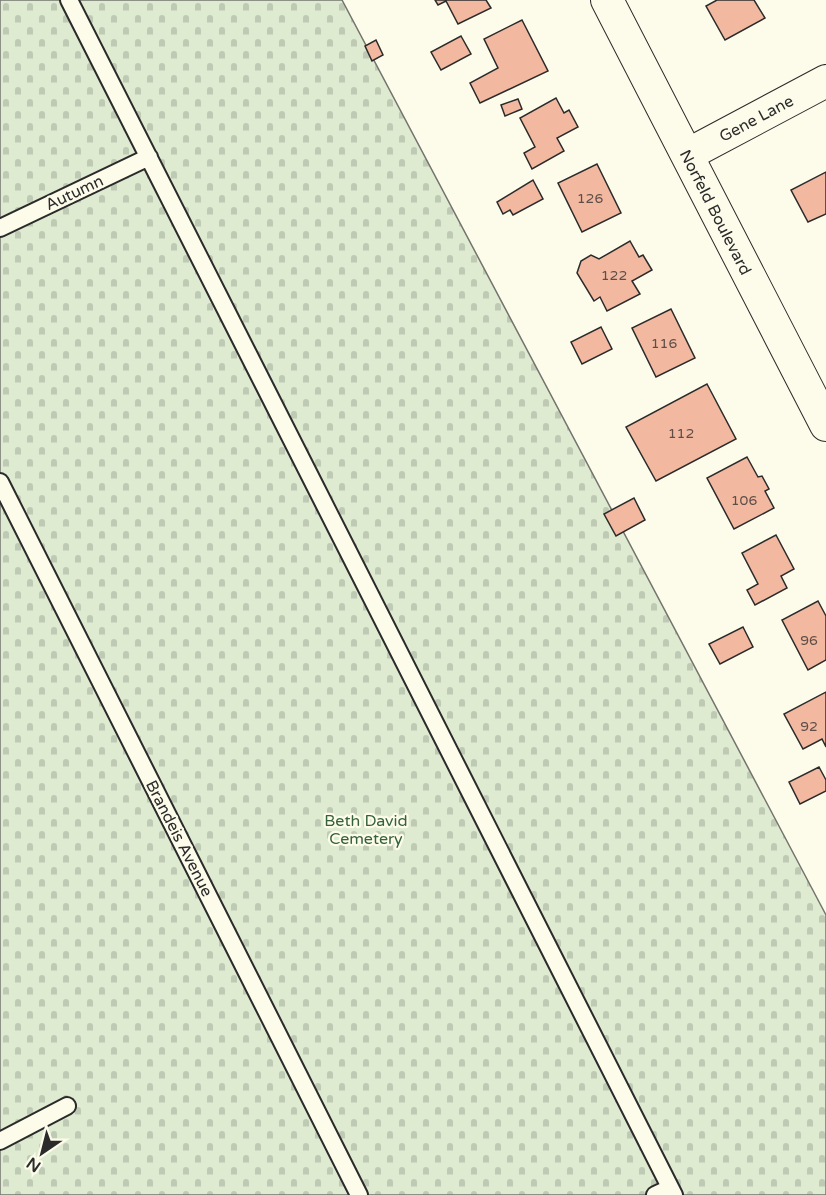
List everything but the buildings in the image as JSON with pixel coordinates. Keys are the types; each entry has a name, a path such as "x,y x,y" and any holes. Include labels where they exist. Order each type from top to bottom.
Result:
{"street":[{"name":"Norfeld Boulevard","path":"607,0 826,425"},
{"name":"Gene Lane","path":"687,155 826,81"}],"lane":[{"path":"69,0 666,1193"},
{"name":"Autumn","path":"0,228 149,157"},
{"name":"Brandeis Avenue","path":"0,482 359,1195"},
{"path":"0,1141 67,1106"}],"green space":[{"name":"Beth David Cemetery","path":"0,0 342,0 826,915 826,1195 0,1195"}]}
